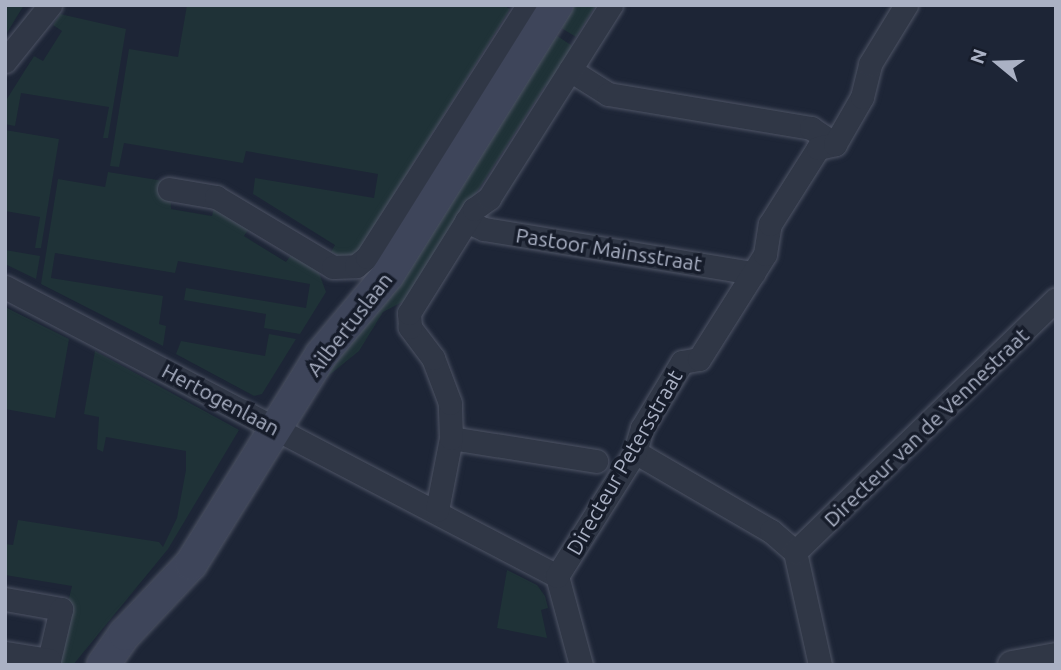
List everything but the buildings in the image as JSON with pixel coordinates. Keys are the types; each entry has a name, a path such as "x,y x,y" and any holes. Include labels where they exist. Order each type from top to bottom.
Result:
{"main road":[{"name":"Ailbertuslaan","path":"103,665 125,634 191,564 321,355 388,275 538,12"}],"street":[{"path":"5,61 50,5"},
{"name":"Ailbertuslaan","path":"452,438 444,383 410,327 413,303 466,221 489,198 611,5"},
{"name":"Directeur Petersstraat","path":"557,576 635,452 642,428 682,362 699,359 765,254 770,224 818,148 835,144 862,97 870,64 906,5"},
{"name":"Ailbertuslaan","path":"169,189 216,197 333,267 356,266 368,257 538,12"},
{"path":"570,70 608,93 811,128 835,144"},
{"name":"Pastoor Mainsstraat","path":"466,221 484,229 753,273"},
{"name":"Hertogenlaan","path":"5,286 276,429 437,510 557,576"},
{"name":"Directeur van de Vennestraat","path":"795,552 1056,299"},
{"path":"437,510 452,438 596,461"},
{"path":"635,452 771,531 795,552 820,665"},
{"path":"557,576 581,665"},
{"path":"5,598 61,608 50,660 5,653"},
{"path":"1012,665 1056,657"}],"green space":[{"path":"5,5 24,5 5,36"},
{"path":"187,5 503,5 510,9 357,253 343,257 331,252 335,245 253,194 255,178 374,198 378,174 246,151 243,163 124,143 119,167 110,166 129,49 178,57"},
{"path":"567,5 596,5 576,37 555,24"},
{"path":"60,14 126,29 108,138 103,138 109,107 21,93 15,126 5,124 5,102 34,56 43,61 62,31 53,25"},
{"path":"551,32 571,45 572,53 554,83 545,86 408,299 383,312 359,351 322,381"},
{"path":"5,130 59,139 41,248 35,248 40,217 5,211"},
{"path":"108,172 170,182 171,209 212,216 214,208 252,224 244,236 286,262 294,251 322,269 319,273 326,292 300,334 264,328 266,314 184,300 186,288 306,308 310,284 178,261 175,273 55,253 51,278 163,296 159,324 166,326 163,346 41,284 58,179 105,187"},
{"path":"5,250 40,256 36,279 5,264"},
{"path":"5,307 69,339 55,418 5,409"},
{"path":"269,334 296,339 262,394 254,396 176,354 181,341 265,356"},
{"path":"95,351 239,430 168,549 73,665 53,665 72,586 5,575 5,544 13,545 18,520 159,542 163,547 177,518 186,470 186,451 106,437 103,452 97,449 99,417 84,414"},
{"path":"507,570 537,585 545,596 548,608 541,610 547,638 497,628"}]}
